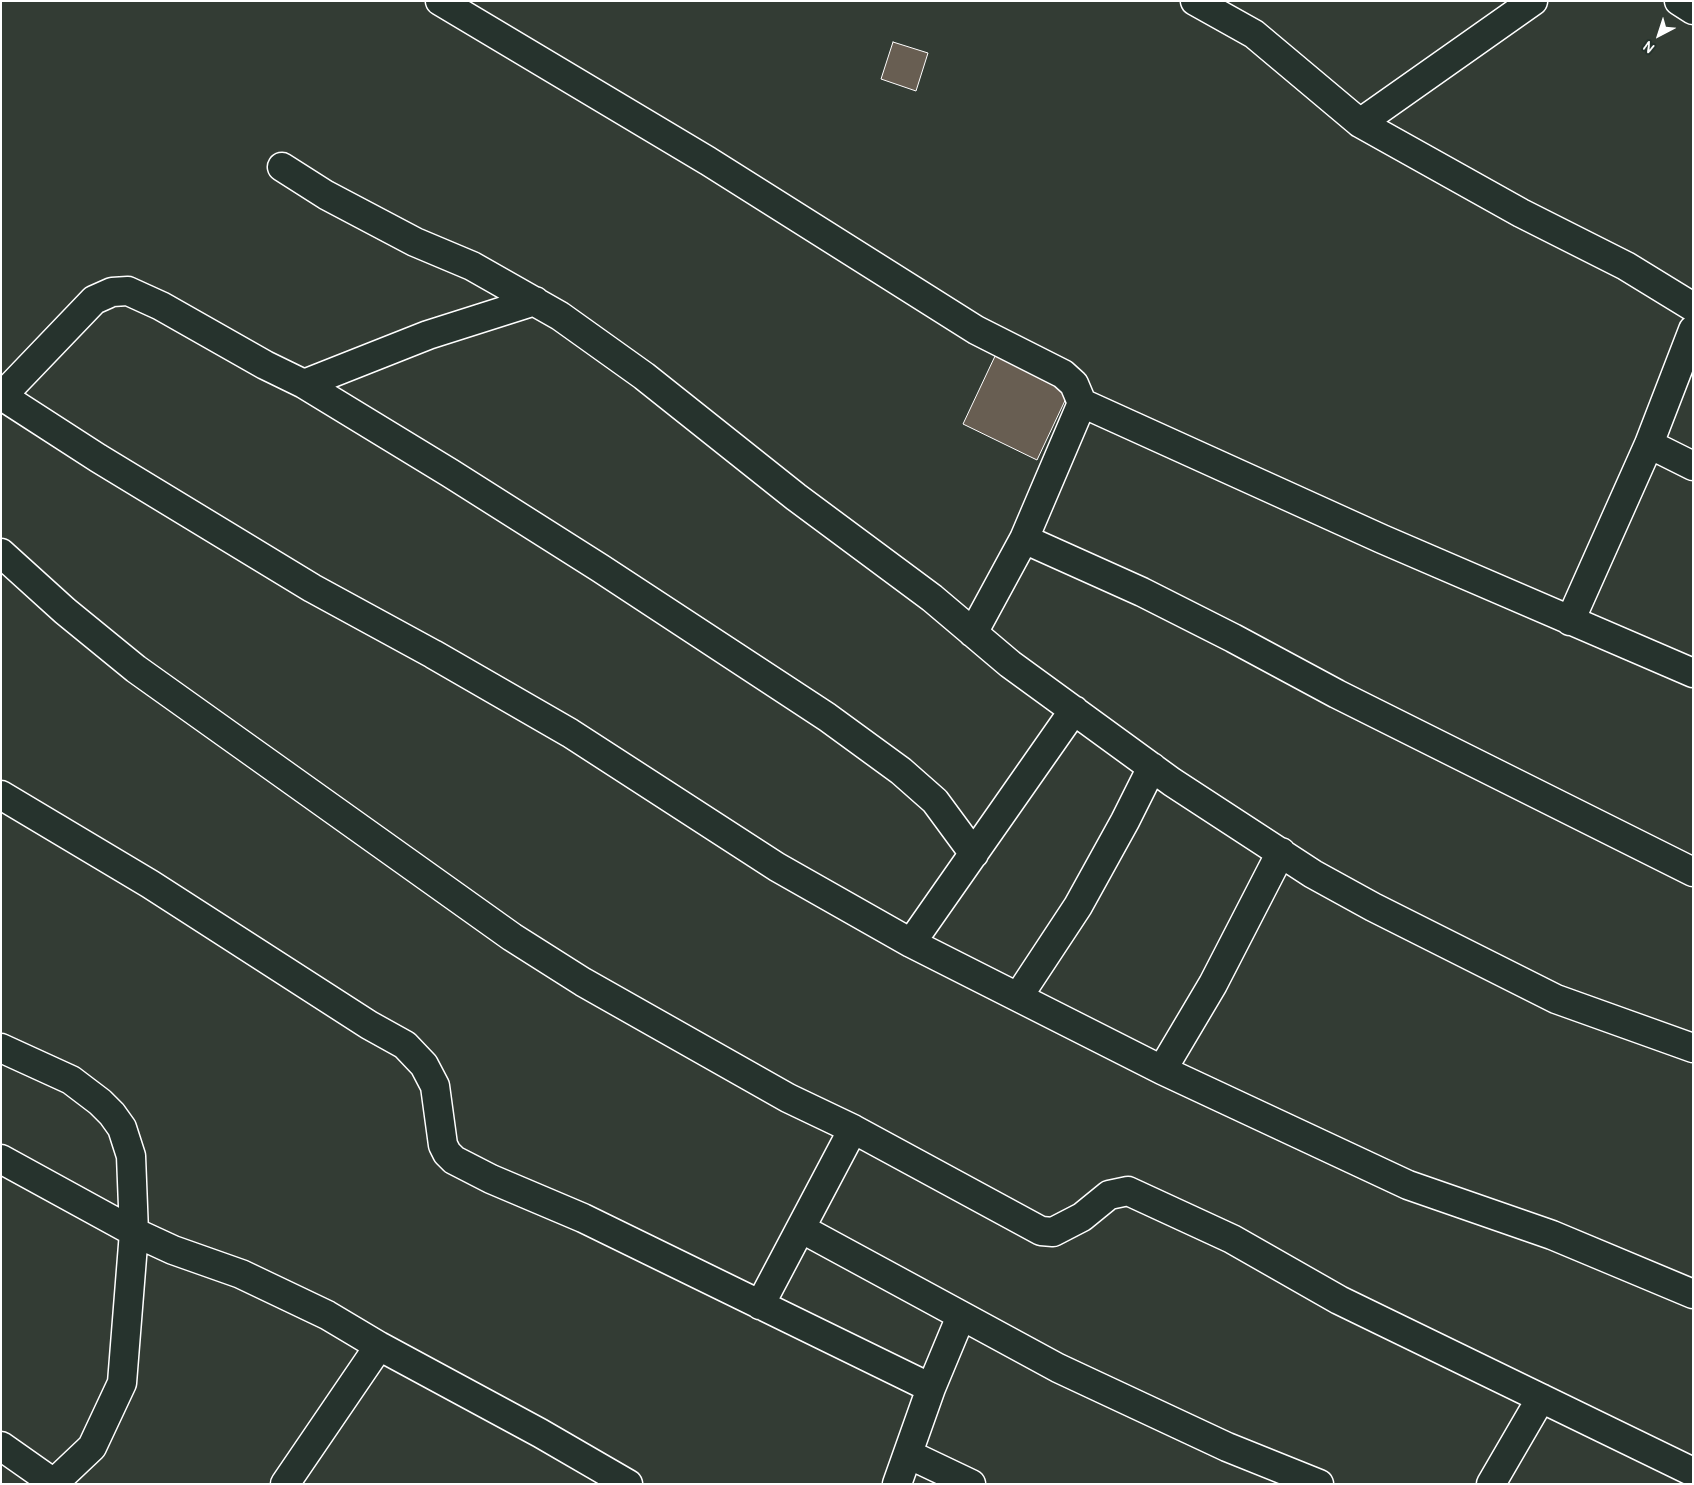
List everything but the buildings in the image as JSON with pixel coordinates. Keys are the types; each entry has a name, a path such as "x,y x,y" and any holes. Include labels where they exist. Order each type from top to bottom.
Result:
{"street":[{"path":"440,1 708,161 976,330 1063,374 1074,384 1082,403 1570,621 1693,672"},
{"path":"1195,1 1254,34 1360,123 1521,213 1626,266 1693,307"},
{"path":"1360,123 1533,1"},
{"path":"1680,1 1693,10"},
{"path":"282,167 326,195 415,242 472,266 560,316 644,376 796,497 932,598 1010,664 1152,767 1314,874 1373,907 1556,999 1693,1048"},
{"path":"974,854 935,801 901,771 827,717 600,568 304,384 265,365 161,306 128,290 112,292 94,300 2,396 98,458 304,583 433,654 570,733 777,867 911,943 1162,1070 1408,1186 1552,1235 1693,1294"},
{"path":"304,384 428,335 535,301"},
{"path":"1570,621 1649,444 1693,330"},
{"path":"974,634 1024,539 1082,403"},
{"path":"1649,444 1693,466"},
{"path":"1024,539 1167,605 1337,694 1693,872"},
{"path":"1,554 136,668 512,936 583,982 788,1098 853,1129 1040,1231 1053,1232 1082,1217 1109,1195 1128,1191 1232,1238 1339,1300 1693,1472"},
{"path":"911,943 1074,710"},
{"path":"1018,997 1078,906 1126,821 1152,767"},
{"path":"1,795 150,884 369,1025 405,1045 424,1065 435,1086 444,1145 447,1153 454,1160 491,1179 584,1218 931,1388"},
{"path":"1162,1070 1213,984 1281,852"},
{"path":"1,1048 71,1080 112,1114 122,1128 131,1156 134,1232 122,1383 92,1447 54,1484 1,1446"},
{"path":"760,1305 802,1229 853,1129"},
{"path":"1,1159 134,1232 173,1250 241,1274 327,1315 379,1346 540,1433 628,1484"},
{"path":"802,1229 1058,1368 1209,1439 1319,1484"},
{"path":"897,1484 931,1388 962,1316"},
{"path":"285,1484 379,1346"},
{"path":"1491,1484 1541,1398"},
{"path":"908,1454 971,1484"}]}
